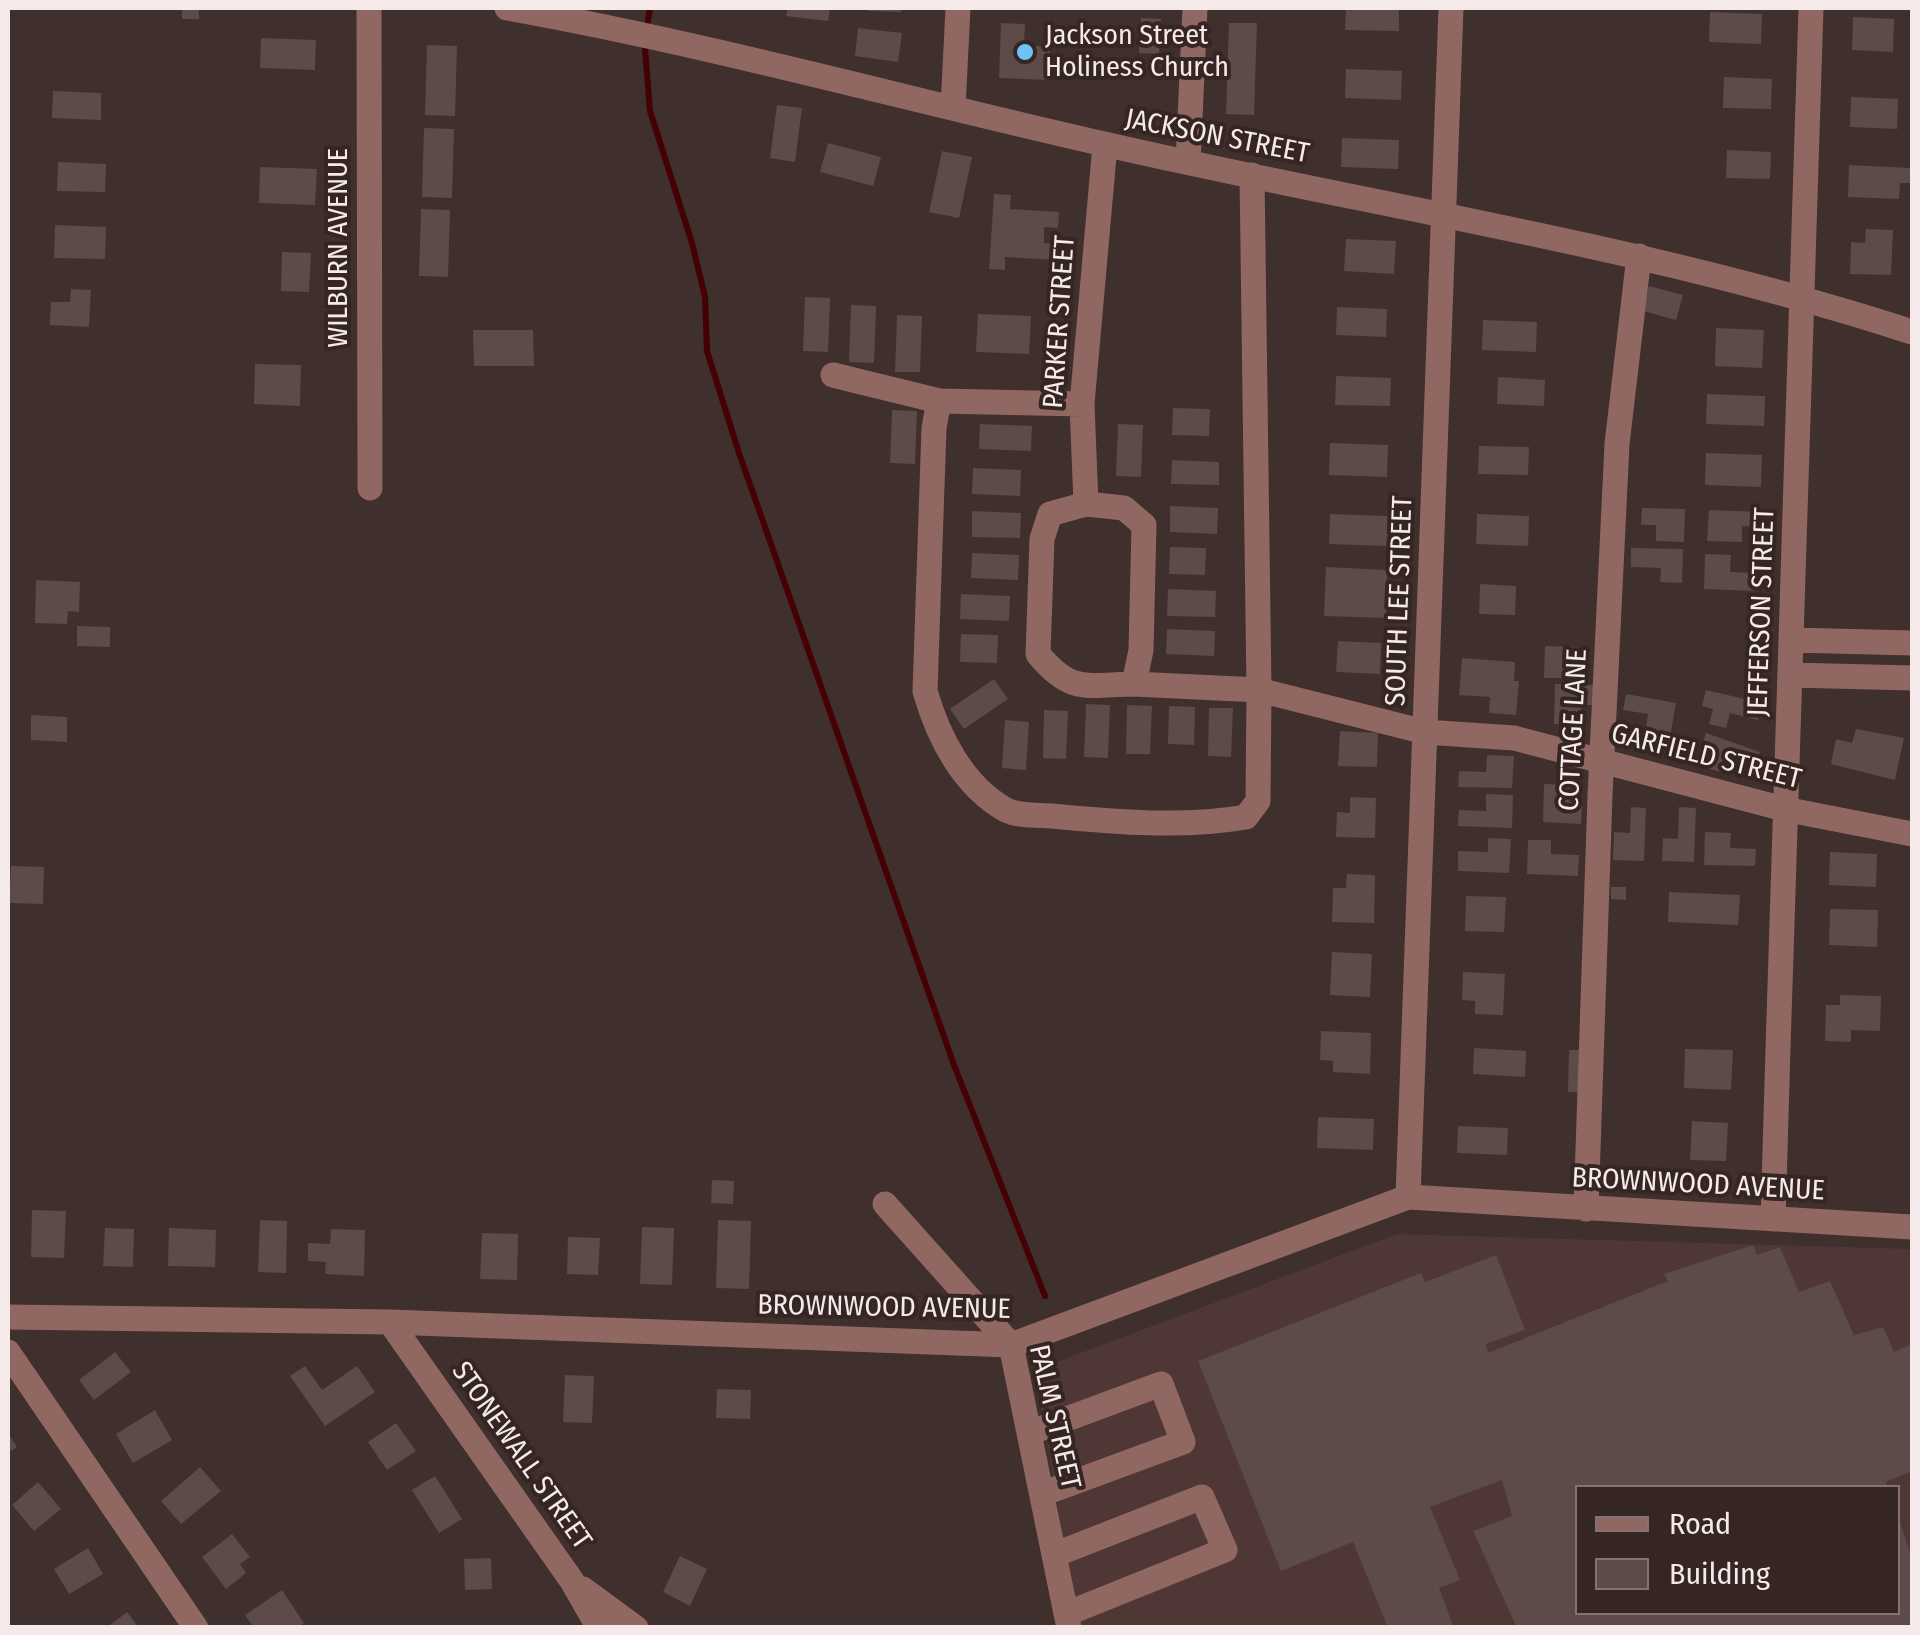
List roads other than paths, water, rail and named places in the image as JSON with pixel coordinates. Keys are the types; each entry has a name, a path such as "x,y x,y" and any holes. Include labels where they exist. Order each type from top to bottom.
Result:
{"street":[{"name":"WILBURN AVENUE","path":"369,8 370,488"},
{"name":"JACKSON STREET","path":"507,8 535,10 1105,145 1638,256 1805,297 1912,332"},
{"path":"954,108 958,8"},
{"path":"1188,162 1194,8"},
{"name":"SOUTH LEE STREET","path":"1408,1197 1451,8"},
{"name":"JEFFERSON STREET","path":"1773,1219 1784,809 1805,297 1811,8"},
{"name":"PARKER STREET","path":"1086,504 1082,404 1105,145"},
{"path":"939,401 934,428 925,691 935,727 975,788 1010,812 1113,822 1211,823 1246,817 1258,801 1260,690 1252,175"},
{"name":"COTTAGE LANE","path":"1586,1209 1617,444 1638,256"},
{"path":"832,376 939,401 1082,404"},
{"path":"1086,504 1124,508 1144,525 1141,650 1134,684 1073,685 1054,673 1038,654 1042,539 1046,526 1050,514 1086,504"},
{"path":"1791,640 1912,643"},
{"path":"1790,674 1912,678"},
{"name":"GARFIELD STREET","path":"1134,684 1260,690 1425,732 1514,738 1784,809 1912,834"},
{"name":"BROWNWOOD AVENUE","path":"8,1317 390,1322 1011,1345 1408,1197 1912,1227"},
{"name":"PALM STREET","path":"885,1204 1011,1345 1068,1621"},
{"name":"STONEWALL STREET","path":"390,1322 572,1580 599,1628"},
{"path":"8,1352 196,1628"},
{"path":"1029,1433 1161,1384 1182,1442 1042,1494"},
{"path":"1054,1555 1202,1497 1225,1550 1068,1621"},
{"path":"572,1580 636,1628"}],"waterway":[{"path":"648,21 650,8"},
{"path":"645,49 650,111 692,243 705,297 707,351 739,453 954,1065 1045,1296"}],"place":[{"name":"Jackson Street Holiness Church","path":"1025,52"}]}
